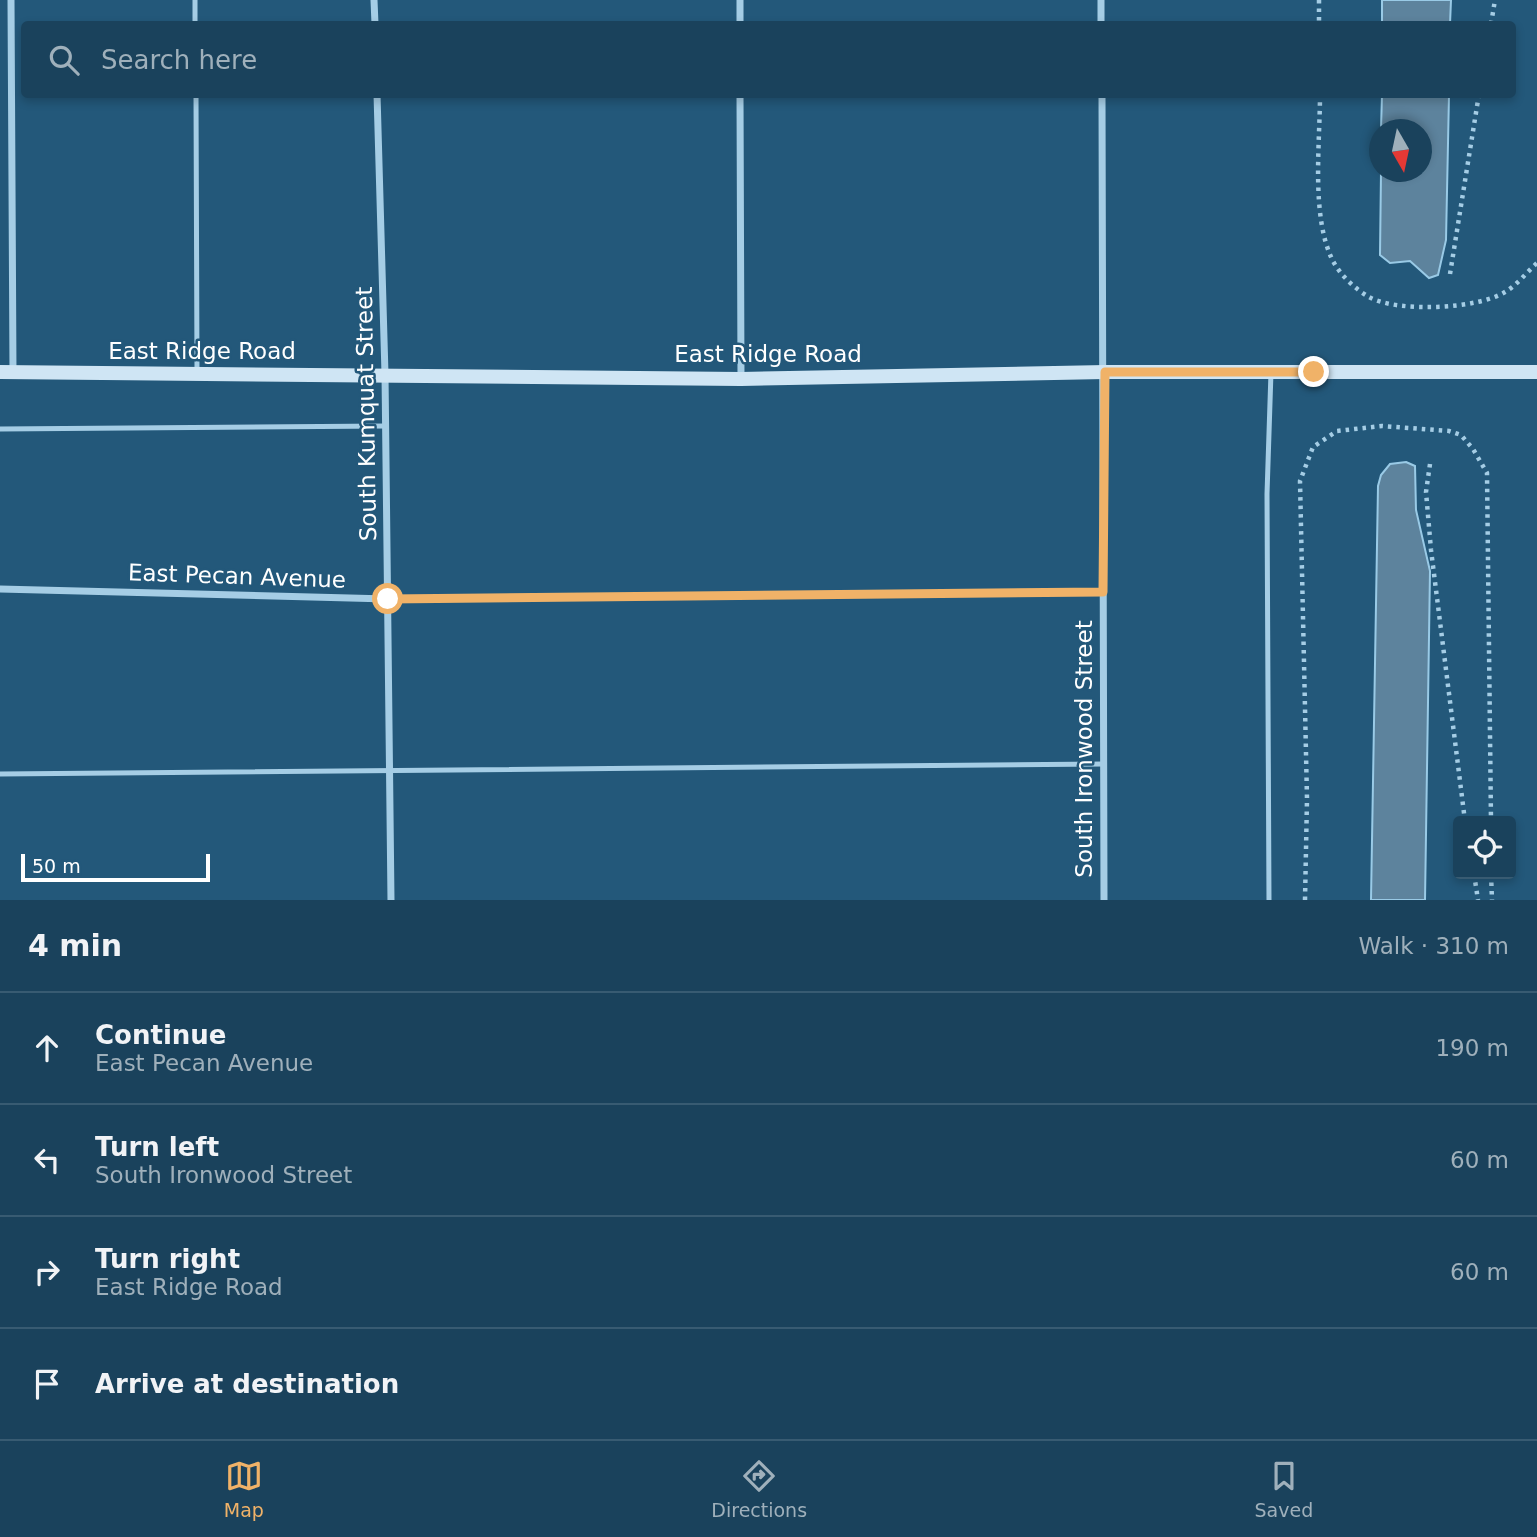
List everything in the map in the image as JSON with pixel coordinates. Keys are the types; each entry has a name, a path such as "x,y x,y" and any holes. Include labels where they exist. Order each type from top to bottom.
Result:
{"main road":[{"name":"East Ridge Road","path":"7,373 741,379 1105,372 1537,372"}],"street":[{"path":"7,373 11,0"},
{"path":"374,0 375,21"},
{"path":"740,0 740,21"},
{"path":"1101,0 1101,21"},
{"name":"South Kumquat Street","path":"377,98 386,426 391,900"},
{"path":"740,98 741,379"},
{"name":"South Ironwood Street","path":"1102,98 1105,372 1104,900"},
{"name":"East Pecan Avenue","path":"0,589 388,599 1103,592"}],"lane":[{"path":"195,0 195,21"},
{"path":"196,98 197,375"},
{"path":"1269,900 1267,494 1271,372"},
{"path":"0,429 386,426"},
{"path":"0,774 1104,764"}],"path":[{"path":"1319,0 1319,21"},
{"path":"1491,21 1494,0"},
{"path":"1320,98 1320,214 1333,261 1351,284 1371,299 1420,308 1477,303 1505,292 1537,263"},
{"path":"1450,274 1478,98"},
{"path":"1305,900 1307,799 1300,481 1313,447 1337,431 1382,426 1449,430 1461,435 1487,473 1491,816"},
{"path":"1430,464 1426,492 1431,550 1464,816"},
{"path":"1475,879 1478,900"},
{"path":"1491,879 1492,900"}],"water":[{"path":"1382,0 1451,0 1450,21 1382,21"},
{"path":"1382,98 1449,98 1446,240 1438,275 1429,278 1410,261 1390,263 1380,255 1381,182 1432,182 1432,119 1381,119"},
{"path":"1406,462 1415,466 1416,510 1430,571 1425,900 1371,900 1378,486 1381,475 1390,464"}],"route":[{"path":"388,599 1103,592 1105,372 1314,372"}]}
